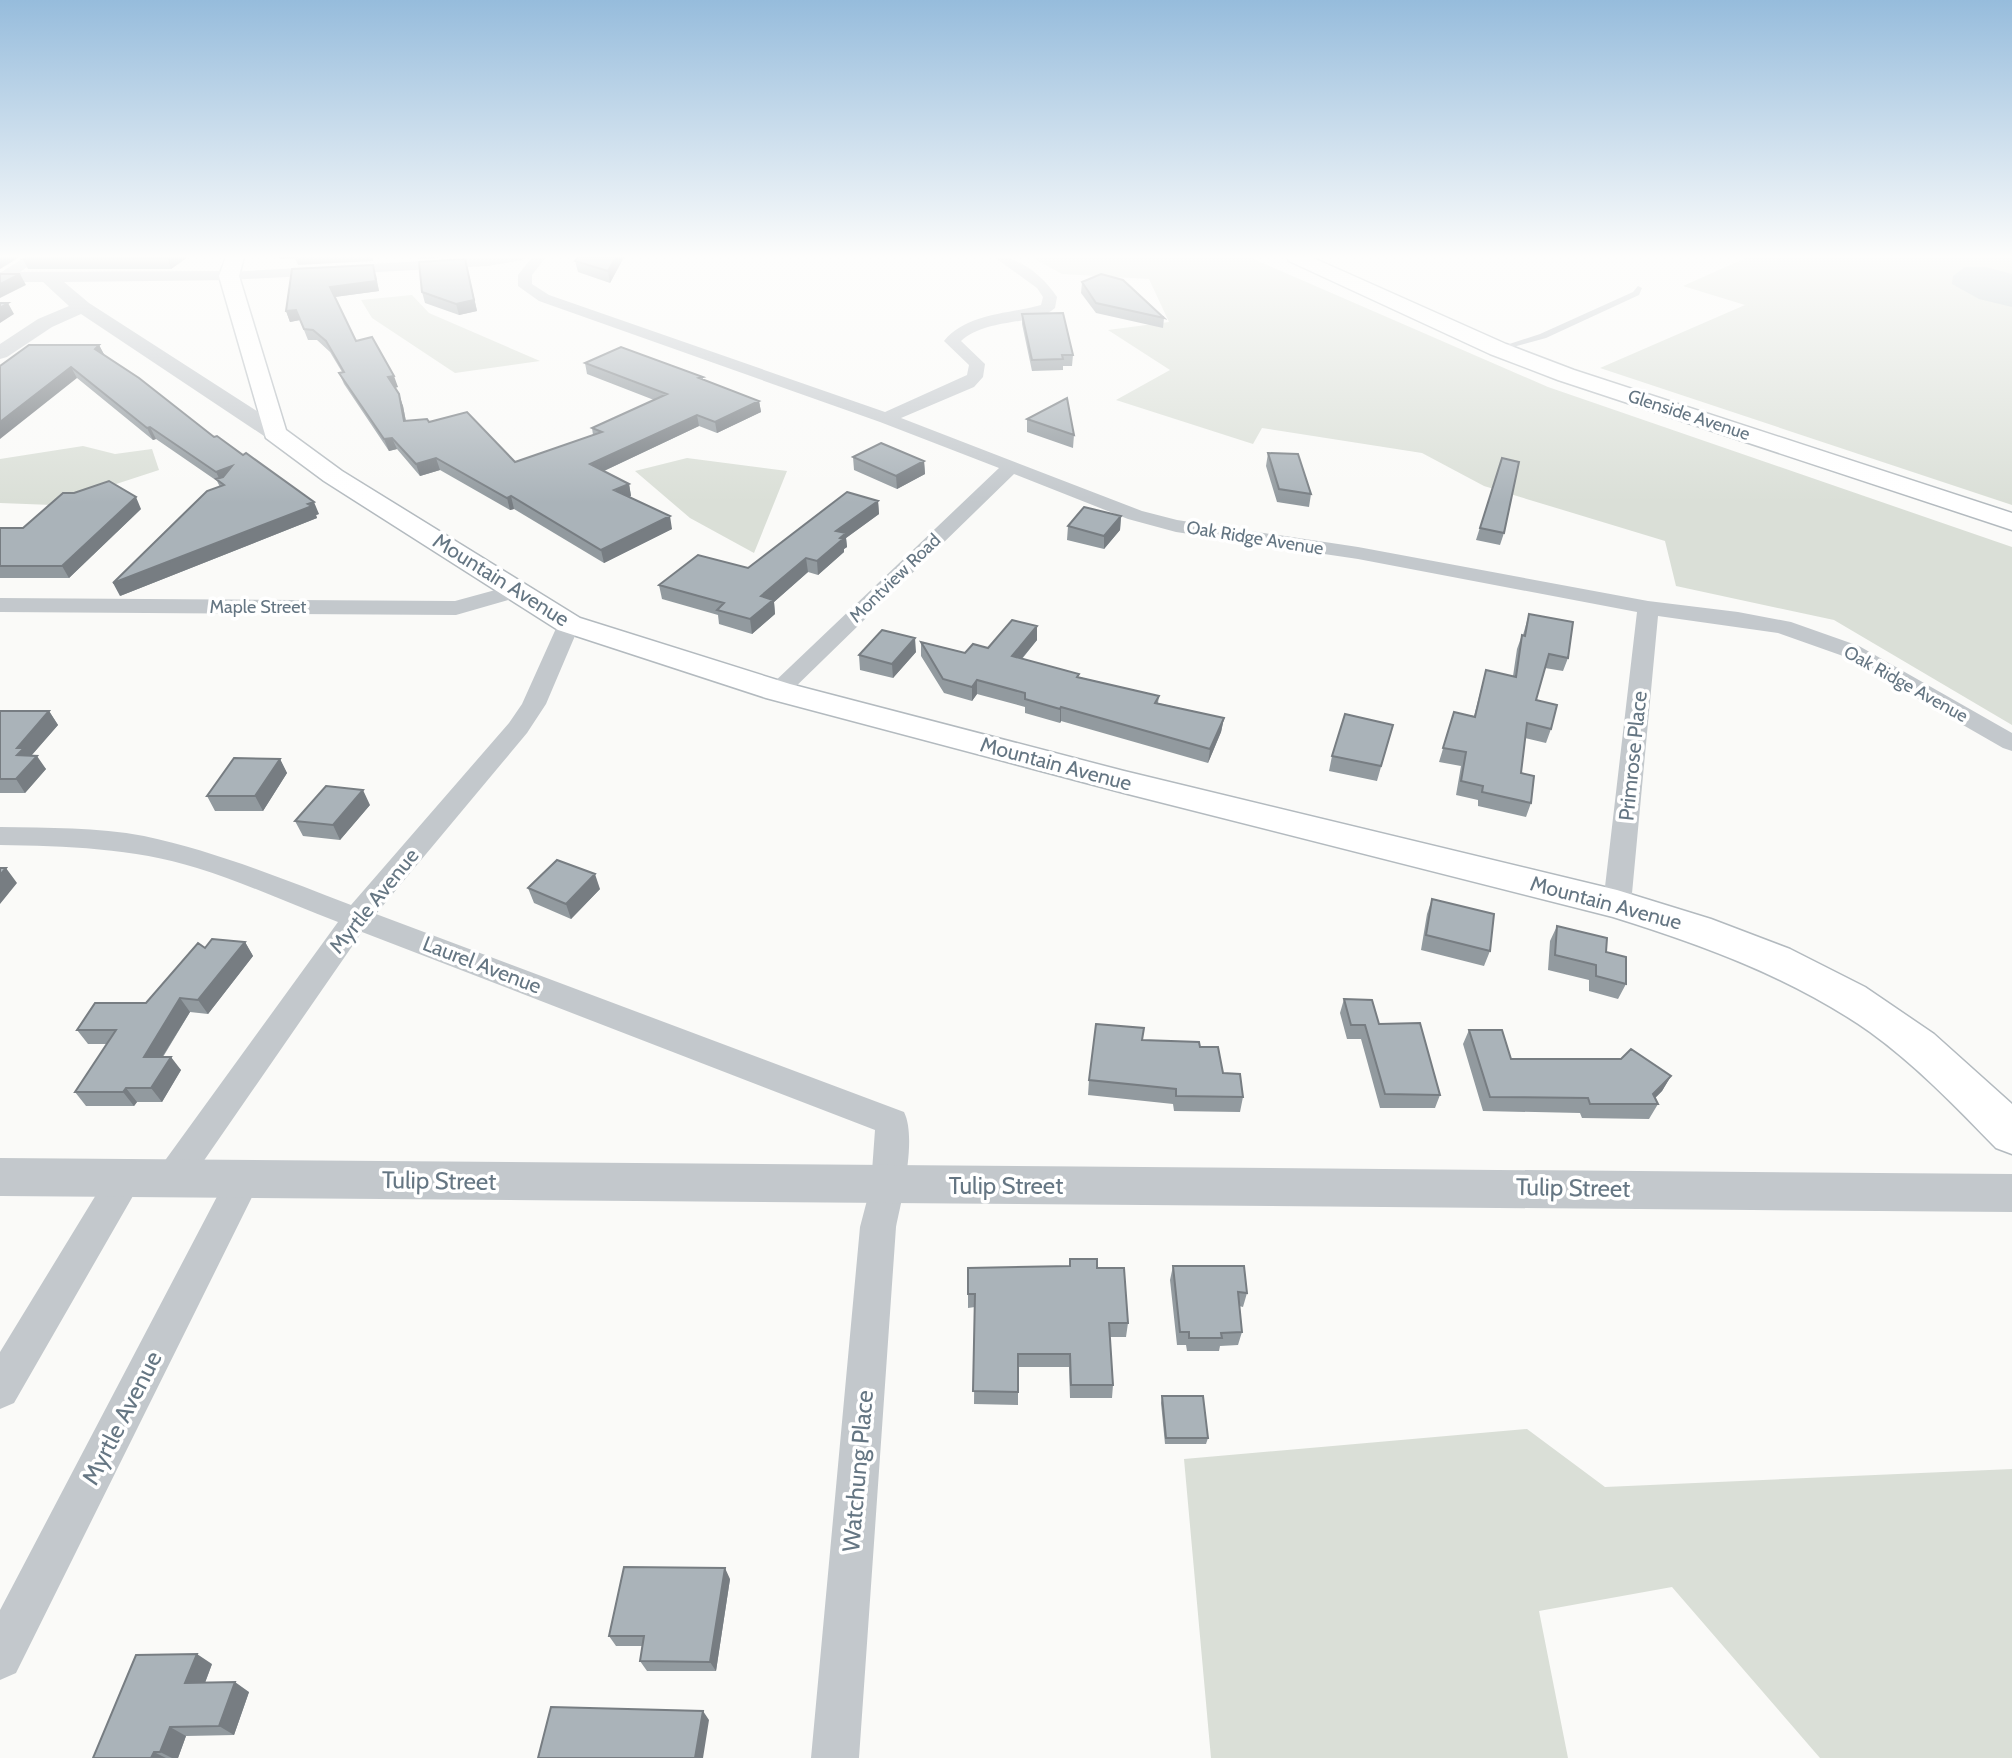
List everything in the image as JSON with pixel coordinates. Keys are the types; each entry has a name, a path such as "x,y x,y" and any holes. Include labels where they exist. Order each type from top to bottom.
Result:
{"main road":[{"path":"251,339 275,433"},
{"name":"Glenside Avenue","path":"1476,339 1603,388 1831,460 2012,522"},
{"name":"Mountain Avenue","path":"275,433 333,476 569,624 778,691 1124,782 1617,904 1690,925 1728,940 1796,970 1870,1010 1919,1045 1967,1088 2012,1135"}],"street":[{"path":"0,353 21,339"},
{"path":"132,339 275,433"},
{"name":"Oak Ridge Avenue","path":"661,339 886,418 1135,515 1176,526 1358,553 1648,608 1763,623 1826,642 1879,666 2012,743"},
{"path":"886,418 968,383 975,377 977,364 952,341 954,339"},
{"name":"Montview Road","path":"778,691 1012,466"},
{"name":"Maple Street","path":"0,605 456,608 514,591"},
{"name":"Primrose Place","path":"1617,904 1648,608"},
{"name":"Myrtle Avenue","path":"173,1177 357,917 518,728 534,704 569,624"},
{"name":"Laurel Avenue","path":"0,836 68,837 141,845 204,860 892,1122 888,1185"},
{"name":"Tulip Street","path":"0,1177 2012,1193"},
{"path":"0,1389 125,1178"},
{"name":"Myrtle Avenue","path":"0,1657 244,1179"},
{"name":"Watchung Place","path":"835,1758 878,1227 888,1185"}],"lane":[{"path":"1498,349 1532,339"}],"shaded area":[{"path":"404,339 489,339 540,361 455,373"},
{"path":"1122,339 1438,339 1548,387 2012,547 2012,725 1834,620 1676,586 1665,541 1484,486 1422,453 1262,428 1253,444 1116,400 1170,370"},
{"path":"1667,339 2012,339 2012,505 1600,368"},
{"path":"83,446 115,454 152,449 159,470 52,505 0,503 0,459"},
{"path":"687,458 787,471 754,553 690,518 635,471"},
{"path":"1527,1429 1605,1487 2012,1469 2012,1758 1820,1758 1672,1587 1539,1611 1568,1758 1211,1758 1184,1459"}],"building":[{"path":"324,339 373,339 394,376 388,377 399,394 404,421 427,419 429,422 467,412 515,462 602,432 592,428 667,394 585,363 621,347 759,401 715,422 697,415 590,464 629,484 614,490 670,516 601,550 511,496 507,498 436,458 416,464 392,438 384,439 339,373 344,372"},
{"path":"1027,339 1069,339 1073,355 1062,355 1063,359 1032,360"},
{"path":"29,345 99,345 95,349 139,378 214,437 217,436 243,455 246,453 314,502 308,504 312,506 113,583 207,491 224,485 216,479 223,477 232,466 216,472 150,427 147,428 71,367 0,422 0,366"},
{"path":"1067,398 1074,435 1027,419"},
{"path":"881,443 924,461 896,476 853,457"},
{"path":"1268,453 1298,454 1311,494 1279,489"},
{"path":"1502,458 1519,462 1504,533 1480,528"},
{"path":"109,481 136,497 62,566 0,566 0,528 23,528 63,493 74,493"},
{"path":"847,492 878,501 836,531 846,533 840,538 843,539 817,561 806,558 761,596 773,600 750,619 717,610 724,603 659,585 698,555 748,568"},
{"path":"1084,507 1121,516 1104,536 1068,526"},
{"path":"1529,614 1573,622 1568,658 1549,654 1536,700 1557,705 1551,729 1527,723 1521,773 1534,776 1531,803 1482,792 1483,786 1461,781 1466,752 1443,748 1454,712 1475,717 1486,670 1516,677 1522,635 1525,636"},
{"path":"1012,620 1037,626 1012,656 1079,674 1077,677 1159,696 1155,703 1224,718 1210,749 1025,699 1025,693 977,680 972,687 943,679 921,642 965,653 973,644 988,648"},
{"path":"882,630 915,638 892,664 859,655"},
{"path":"0,711 49,711 17,748 24,748 17,755 37,756 16,779 0,779"},
{"path":"1345,714 1393,725 1381,766 1332,756"},
{"path":"234,758 280,759 255,796 207,796"},
{"path":"326,786 363,790 333,825 295,821"},
{"path":"557,860 595,874 566,904 528,888"},
{"path":"1432,899 1494,914 1490,951 1426,935"},
{"path":"1557,926 1607,938 1606,952 1626,957 1626,984 1596,976 1596,965 1555,955"},
{"path":"212,939 245,942 198,1000 180,998 144,1057 171,1057 151,1088 126,1088 123,1092 75,1092 116,1030 77,1030 95,1003 146,1003 198,943 205,948"},
{"path":"1344,999 1372,1000 1379,1024 1420,1023 1440,1095 1385,1094 1365,1025 1351,1025"},
{"path":"1096,1024 1144,1028 1142,1040 1199,1042 1200,1047 1218,1047 1223,1073 1240,1074 1243,1097 1176,1096 1176,1089 1089,1080"},
{"path":"1469,1030 1502,1030 1511,1059 1621,1059 1631,1049 1671,1076 1653,1094 1658,1104 1590,1104 1588,1098 1490,1097"},
{"path":"1070,1259 1097,1259 1097,1268 1124,1268 1128,1323 1109,1323 1113,1385 1071,1385 1070,1354 1018,1354 1018,1392 973,1391 975,1294 968,1294 968,1268 1070,1266"},
{"path":"1173,1266 1244,1266 1247,1293 1238,1292 1242,1332 1221,1333 1222,1338 1189,1338 1189,1332 1180,1332"},
{"path":"1162,1396 1203,1396 1208,1438 1166,1438"},
{"path":"624,1567 725,1568 710,1662 640,1661 644,1636 609,1636"},
{"path":"197,1654 185,1683 235,1682 219,1726 170,1727 160,1752 154,1752 151,1758 93,1758 136,1655"},
{"path":"551,1707 703,1711 695,1758 538,1758"}]}
